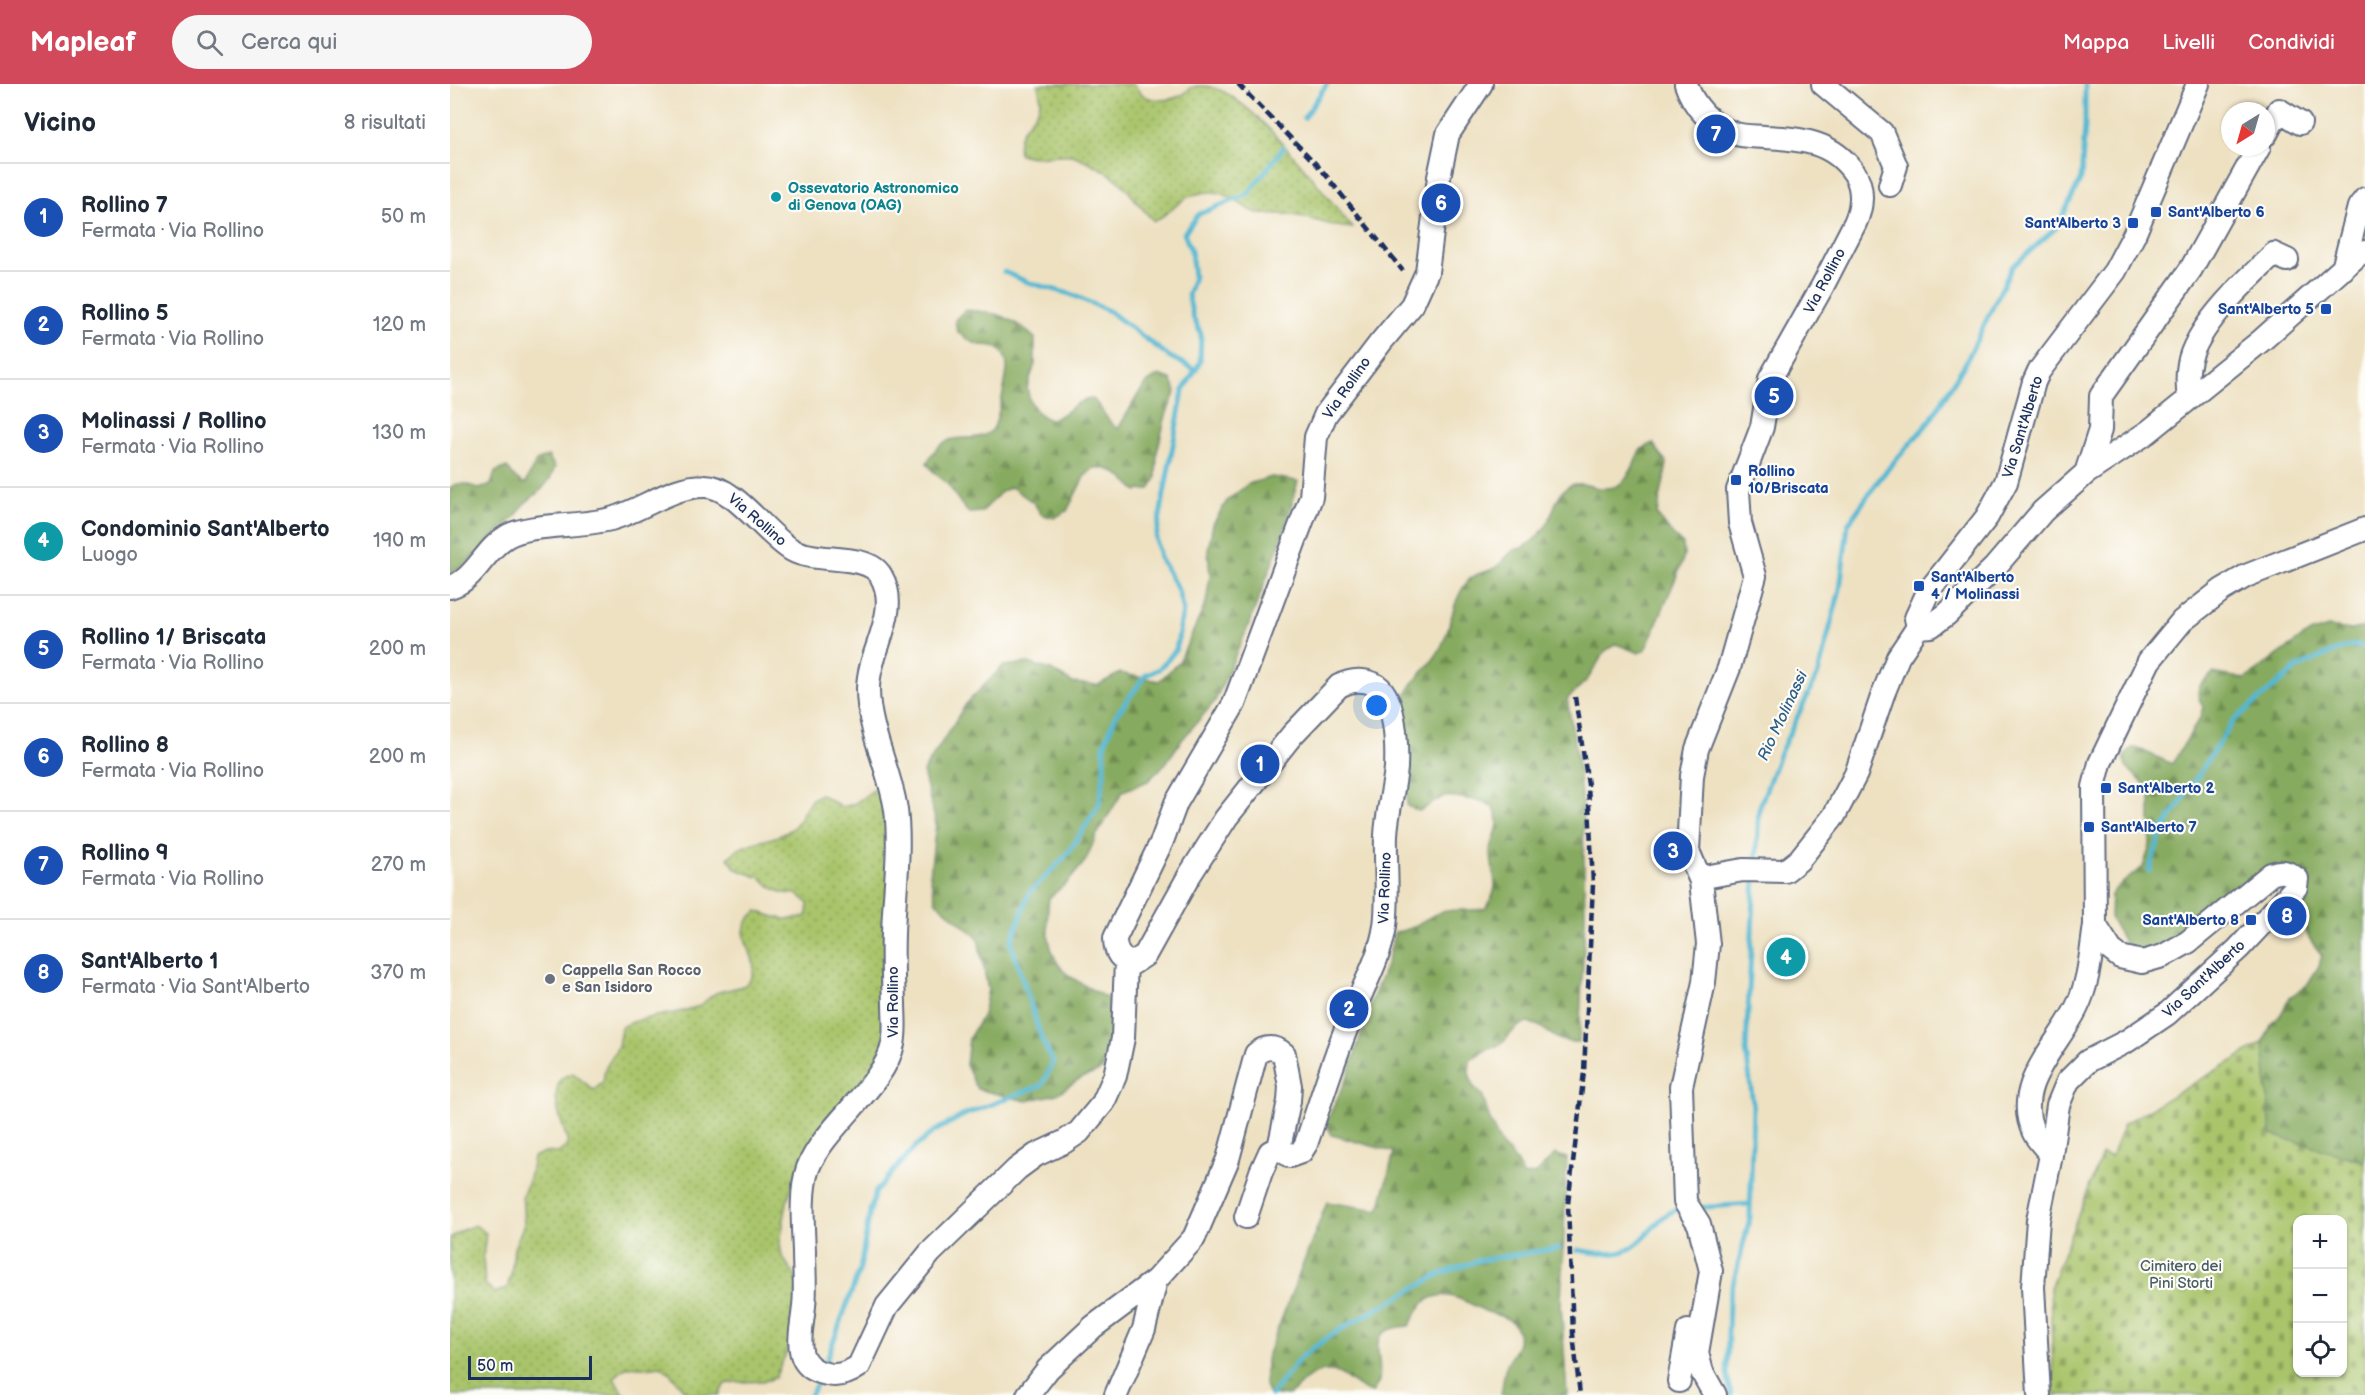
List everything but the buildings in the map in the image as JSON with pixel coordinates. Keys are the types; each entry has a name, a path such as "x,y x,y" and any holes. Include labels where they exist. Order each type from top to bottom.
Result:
{"street":[{"name":"Via Rollino","path":"1279,1148 1290,1156 1301,1152 1306,1144 1324,1086 1373,965 1385,927 1386,832 1396,767 1395,736 1389,701 1377,686 1365,681 1348,681 1339,686 1292,735 1226,818 1183,886 1145,956 1133,963 1126,961 1116,951 1114,938 1162,841 1176,803 1234,704 1311,497 1317,437 1326,414 1352,378 1412,305 1427,272 1439,177 1448,134 1481,84"},
{"name":"Via Rollino","path":"1679,1381 1701,1269 1683,1216 1685,1202 1681,1087 1704,982 1708,945 1706,879 1688,851 1692,776 1697,749 1729,668 1755,576 1740,524 1738,490 1762,427 1770,379 1818,296 1855,223 1860,206 1860,186 1850,168 1835,153 1824,146 1804,141 1745,136 1725,129 1697,106 1686,84"},
{"path":"1823,84 1882,133 1896,166 1890,185"},
{"name":"Via Sant'Alberto","path":"1918,627 1916,618 1928,592 1987,517 2006,482 2039,371 2115,271 2134,235 2198,84"},
{"path":"2275,117 2279,110 2300,123"},
{"path":"2086,472 2100,430 2101,396 2191,269 2254,156"},
{"path":"2343,269 2359,207 2365,199"},
{"path":"1706,879 1743,870 1785,871 1799,860 1834,816 1856,774 1882,694 1898,657 1918,627 1931,626 1947,614 1995,567 2043,512 2086,472 2148,432 2365,252"},
{"path":"2189,399 2187,386 2192,354 2208,326 2231,296 2274,254 2287,260"},
{"path":"1770,379 1813,332"},
{"name":"Via Rollino","path":"450,587 466,579 508,536 525,531 588,524 615,518 684,489 708,486 715,487 732,498 791,549 807,556 865,562 875,568 882,577 890,598 869,678 868,692 871,715 895,808 897,839 893,935 895,1033 892,1051 884,1066 830,1134 809,1166 807,1174 803,1222 804,1304 799,1343 802,1356 813,1369 822,1374 838,1375 859,1366 887,1306 930,1253 1017,1169 1036,1155 1079,1132 1096,1113 1115,1076 1121,1048 1126,961"},
{"path":"2051,1155 2034,1133 2029,1113 2030,1085 2077,1009 2086,979 2096,925 2094,787 2100,763 2149,661 2182,621 2222,590 2260,570 2365,529"},
{"name":"Via Sant'Alberto","path":"2039,1395 2033,1287 2038,1220 2058,1105 2068,1081 2088,1061 2127,1041 2167,1014 2238,948 2291,894 2296,887 2297,879 2288,872 2279,871 2271,874 2188,942 2153,960 2142,962 2120,957 2111,950 2096,925"},
{"path":"1028,1395 1048,1369 1093,1327 1156,1280 1194,1238 1228,1158 1256,1054 1270,1047 1284,1054 1290,1086 1289,1101 1279,1148 1270,1152 1265,1162 1246,1217"},
{"path":"1685,1202 1699,1224 1711,1271 1697,1353 1702,1372 1715,1395"},
{"path":"1116,1395 1144,1329 1156,1280"}],"green space":[{"path":"1037,84 1134,84 1148,98 1162,100 1176,98 1196,86 1220,90 1254,114 1272,132 1309,173 1353,228 1334,226 1294,215 1260,214 1216,192 1191,196 1154,221 1116,179 1089,162 1071,155 1034,157 1019,154 1021,133 1036,113 1039,105 1040,96"},
{"path":"965,310 1003,316 1035,338 1035,364 1027,388 1030,401 1037,412 1049,420 1080,402 1093,399 1118,429 1148,382 1159,375 1171,379 1176,391 1166,415 1157,452 1156,478 1150,489 1137,491 1113,471 1094,468 1084,477 1067,511 1054,518 1041,514 1034,503 1011,487 1000,493 982,512 969,513 947,484 927,463 934,451 942,444 960,438 985,435 992,430 999,411 1007,373 1006,359 996,347 974,343 957,331 955,320"},
{"path":"1653,443 1667,464 1657,515 1683,544 1684,556 1680,568 1646,649 1639,653 1616,644 1605,651 1588,679 1567,699 1577,755 1583,816 1585,919 1579,1042 1561,1040 1539,1026 1523,1024 1498,1046 1478,1054 1470,1061 1469,1073 1473,1086 1482,1095 1491,1123 1502,1146 1511,1154 1524,1176 1536,1174 1555,1154 1567,1158 1561,1303 1567,1395 1501,1395 1506,1367 1518,1343 1516,1327 1509,1320 1463,1300 1439,1296 1422,1305 1409,1326 1394,1328 1385,1332 1380,1338 1378,1344 1379,1381 1372,1393 1337,1372 1329,1371 1311,1376 1289,1395 1269,1395 1265,1385 1266,1359 1327,1202 1379,1210 1394,1152 1332,1135 1326,1123 1349,1073 1370,1005 1387,963 1395,932 1409,929 1440,912 1485,909 1494,893 1495,881 1491,852 1498,820 1491,806 1477,800 1449,796 1419,811 1407,806 1403,702 1406,694 1439,651 1455,605 1469,580 1496,567 1510,553 1525,547 1536,538 1547,525 1565,488 1577,484 1604,488 1619,484 1629,474 1640,450"},
{"path":"548,456 555,467 550,479 542,489 523,505 516,516 491,539 484,550 450,575 450,488 460,484 479,489 491,485 495,472 507,467 514,477 525,484 536,461"},
{"path":"1272,477 1298,481 1284,532 1248,627 1215,701 1181,741 1166,763 1148,781 1123,791 1096,836 1086,860 1069,881 1049,898 1048,936 1053,954 1067,974 1107,998 1116,1048 1102,1070 1078,1080 1057,1094 1026,1101 977,1089 966,1065 969,1038 983,1015 988,990 978,938 936,902 930,875 936,823 923,772 966,704 1003,666 1028,663 1051,670 1073,683 1098,685 1120,673 1159,681 1179,662 1206,603 1210,576 1208,550 1213,524 1227,501 1248,484"},
{"path":"2328,627 2352,630 2365,627 2365,1162 2271,1135 2263,1043 2272,1023 2280,1016 2290,997 2307,985 2319,966 2322,955 2308,937 2303,923 2303,907 2308,885 2294,868 2166,945 2145,953 2125,944 2110,917 2111,895 2117,887 2143,867 2150,846 2150,789 2126,767 2124,756 2132,748 2137,748 2172,764 2200,718 2203,707 2198,692 2201,684 2208,677 2213,673 2245,679 2307,634"},
{"path":"883,783 891,819 888,1016 883,1045 866,1079 802,1158 787,1202 780,1243 782,1256 800,1284 798,1313 788,1349 775,1378 725,1384 719,1395 688,1395 670,1373 660,1366 635,1366 620,1372 614,1379 625,1395 450,1395 450,1238 475,1225 486,1233 483,1258 485,1284 495,1293 507,1288 514,1248 524,1224 522,1195 528,1183 533,1157 545,1152 558,1153 568,1145 556,1095 561,1078 573,1073 594,1090 603,1082 605,1069 618,1046 621,1027 639,1020 696,1007 718,992 745,985 754,969 744,936 744,928 748,920 757,911 782,918 794,919 807,916 808,903 797,894 783,893 771,887 761,878 736,869 728,858 742,847 779,836 791,829 812,799 820,794 842,807 854,804"},
{"name":"Cimitero dei Pini Storti","path":"2263,1043 2271,1135 2365,1162 2365,1395 2054,1395 2050,1288 2102,1154 2111,1157 2124,1124"}],"waterway":[{"path":"1304,118 1327,84"},
{"name":"Rio Molinassi","path":"1756,866 1759,809 1779,755 1818,674 1840,589 1848,524 1881,477 1930,421 1966,362 2012,267 2057,227 2081,179 2085,84"},
{"path":"824,1367 860,1269 870,1211 876,1191 914,1148 933,1132 964,1115 1042,1085 1053,1062 1042,1040 1011,943 1029,893 1066,856 1099,805 1104,773 1104,745 1116,715 1146,675 1159,669 1176,650 1183,611 1178,590 1160,558 1156,538 1183,391 1200,362 1201,334 1193,317 1188,295 1194,277 1191,251 1184,233 1199,214 1247,195 1284,147"},
{"path":"1004,272 1030,283 1070,294 1109,311 1170,357 1196,370"},
{"path":"2149,871 2161,833 2233,721 2297,668 2353,645 2365,647"},
{"name":"Rio Molinassi","path":"1731,1395 1727,1373 1729,1300 1750,1218 1753,1104 1746,1050 1755,875"},
{"path":"1694,1208 1750,1204"},
{"path":"1577,1250 1595,1253 1625,1251 1641,1241 1666,1215 1682,1209"},
{"path":"1271,1395 1301,1357 1334,1333 1440,1274 1480,1260 1559,1248"},
{"path":"810,1395 820,1379"}],"railway":[{"path":"1238,84 1320,168 1403,271"},
{"path":"1575,697 1588,785 1593,884 1584,1072 1568,1204 1573,1334 1580,1395"}],"place":[{"name":"Rollino 9","path":"1716,134"},
{"name":"Ossevatorio Astronomico di Genova (OAG)","path":"776,197"},
{"name":"Rollino 8","path":"1441,203"},
{"name":"Sant'Alberto 6","path":"2156,212"},
{"name":"Sant'Alberto 3","path":"2133,223"},
{"name":"Sant'Alberto 5","path":"2326,309"},
{"name":"Rollino 1/ Briscata","path":"1774,396"},
{"name":"Rollino 10/Briscata","path":"1736,480"},
{"name":"Sant'Alberto 4 / Molinassi","path":"1919,586"},
{"name":"Rollino 7","path":"1260,764"},
{"name":"Sant'Alberto 2","path":"2106,788"},
{"name":"Sant'Alberto 7","path":"2089,827"},
{"name":"Molinassi / Rollino","path":"1673,851"},
{"name":"Sant'Alberto 1","path":"2287,916"},
{"name":"Sant'Alberto 8","path":"2251,920"},
{"name":"Condominio Sant'Alberto","path":"1786,957"},
{"name":"Cappella San Rocco e San Isidoro","path":"550,979"},
{"name":"Rollino 5","path":"1349,1009"}]}
